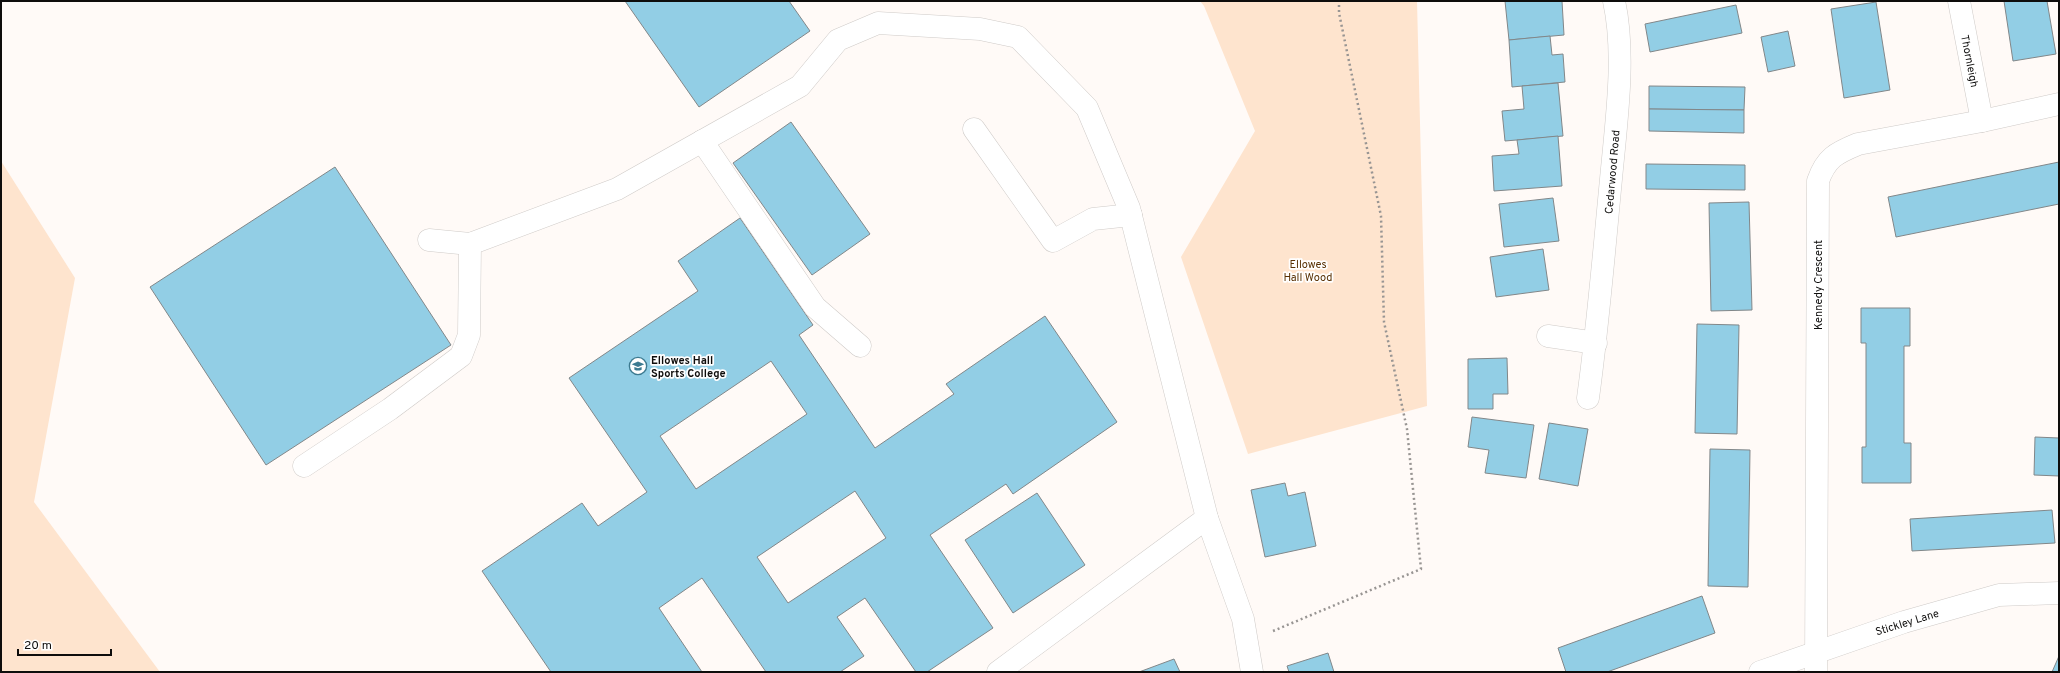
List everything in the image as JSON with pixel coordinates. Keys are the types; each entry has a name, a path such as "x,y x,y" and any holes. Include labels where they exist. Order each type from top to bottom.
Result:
{"street":[{"name":"Cedarwood Road","path":"1588,398 1596,343 1616,126 1619,63 1618,17 1614,1"},
{"name":"Thornleigh","path":"1959,1 1982,121"},
{"path":"429,240 470,244 617,189 800,86 838,40 878,23 980,29 1018,37 1087,108 1131,215 1207,518 1243,619 1252,672"},
{"name":"Kennedy Crescent","path":"1817,662 1818,181 1822,168 1828,160 1842,150 1858,144 1982,121 2059,104"},
{"path":"974,130 1053,241 1093,219 1131,215"},
{"path":"702,141 815,307 860,346"},
{"path":"304,466 390,409 461,356 469,335 470,244"},
{"path":"1548,336 1596,343"},
{"path":"998,672 1207,518"},
{"name":"Stickley Lane","path":"1760,672 1817,662 1904,622 1999,595 2059,593"}],"path":[{"path":"1247,642 1421,569 1407,429 1384,322 1381,216 1339,13 1339,1"}],"green space":[{"name":"Ellowes Hall Wood","path":"1200,1 1417,1 1427,406 1248,454 1181,257 1255,131 1204,6"},
{"path":"1,161 75,278 34,502 160,672 1,672"}],"building":[{"path":"625,1 789,1 810,31 699,107"},
{"path":"1505,1 1562,1 1564,35 1509,40"},
{"path":"2004,1 2047,1 2056,54 2013,61"},
{"path":"1876,2 1890,90 1844,98 1831,9"},
{"path":"1736,5 1742,33 1650,52 1645,24"},
{"path":"1788,31 1795,66 1768,72 1761,37"},
{"path":"1550,36 1552,55 1563,54 1565,82 1512,87 1509,40"},
{"path":"1558,83 1563,136 1505,141 1502,111 1524,109 1522,86"},
{"path":"1649,86 1745,87 1744,110 1649,109"},
{"path":"1649,109 1744,110 1744,133 1649,131"},
{"path":"791,122 870,234 812,275 733,163"},
{"path":"1558,136 1562,186 1494,191 1492,156 1519,154 1517,140"},
{"path":"2059,162 2059,204 1896,237 1888,197"},
{"path":"1646,164 1745,165 1745,190 1646,189"},
{"path":"335,167 451,345 266,465 150,287"},
{"path":"1553,198 1559,241 1504,247 1499,204"},
{"path":"1749,202 1752,310 1711,311 1709,203"},
{"path":"740,218 813,325 799,335 875,448 954,394 946,384 1045,316 1117,422 1013,494 1006,484 930,535 993,628 927,672 916,672 865,598 837,617 864,656 840,672 766,672 702,578 659,608 702,672 551,672 482,571 582,503 598,526 647,492 569,378 698,291 678,261","holes":["771,361 807,414 696,489 660,436","855,491 886,538 788,603 757,557"]},
{"path":"1543,249 1549,290 1496,297 1490,257"},
{"path":"1861,308 1910,308 1910,346 1904,346 1904,443 1911,443 1911,483 1862,483 1862,447 1866,447 1866,343 1861,343"},
{"path":"1697,324 1739,325 1737,434 1695,433"},
{"path":"1507,358 1508,394 1493,394 1493,409 1468,409 1468,359"},
{"path":"1472,417 1534,425 1526,478 1485,473 1489,450 1468,447"},
{"path":"1549,423 1588,429 1578,486 1539,479"},
{"path":"2035,437 2059,438 2059,476 2034,475"},
{"path":"1710,449 1750,450 1748,587 1708,586"},
{"path":"1285,483 1288,496 1305,492 1316,546 1265,557 1251,490"},
{"path":"1037,493 1085,565 1013,613 965,540"},
{"path":"2052,510 2055,543 1912,551 1910,519"},
{"path":"1702,596 1715,633 1607,672 1566,672 1558,648"},
{"path":"1328,653 1334,672 1289,672 1287,666"},
{"path":"2059,656 2059,672 2052,672"},
{"path":"1174,659 1180,672 1139,672"}],"place":[{"name":"Ellowes Hall Sports College","path":"638,366"}]}
